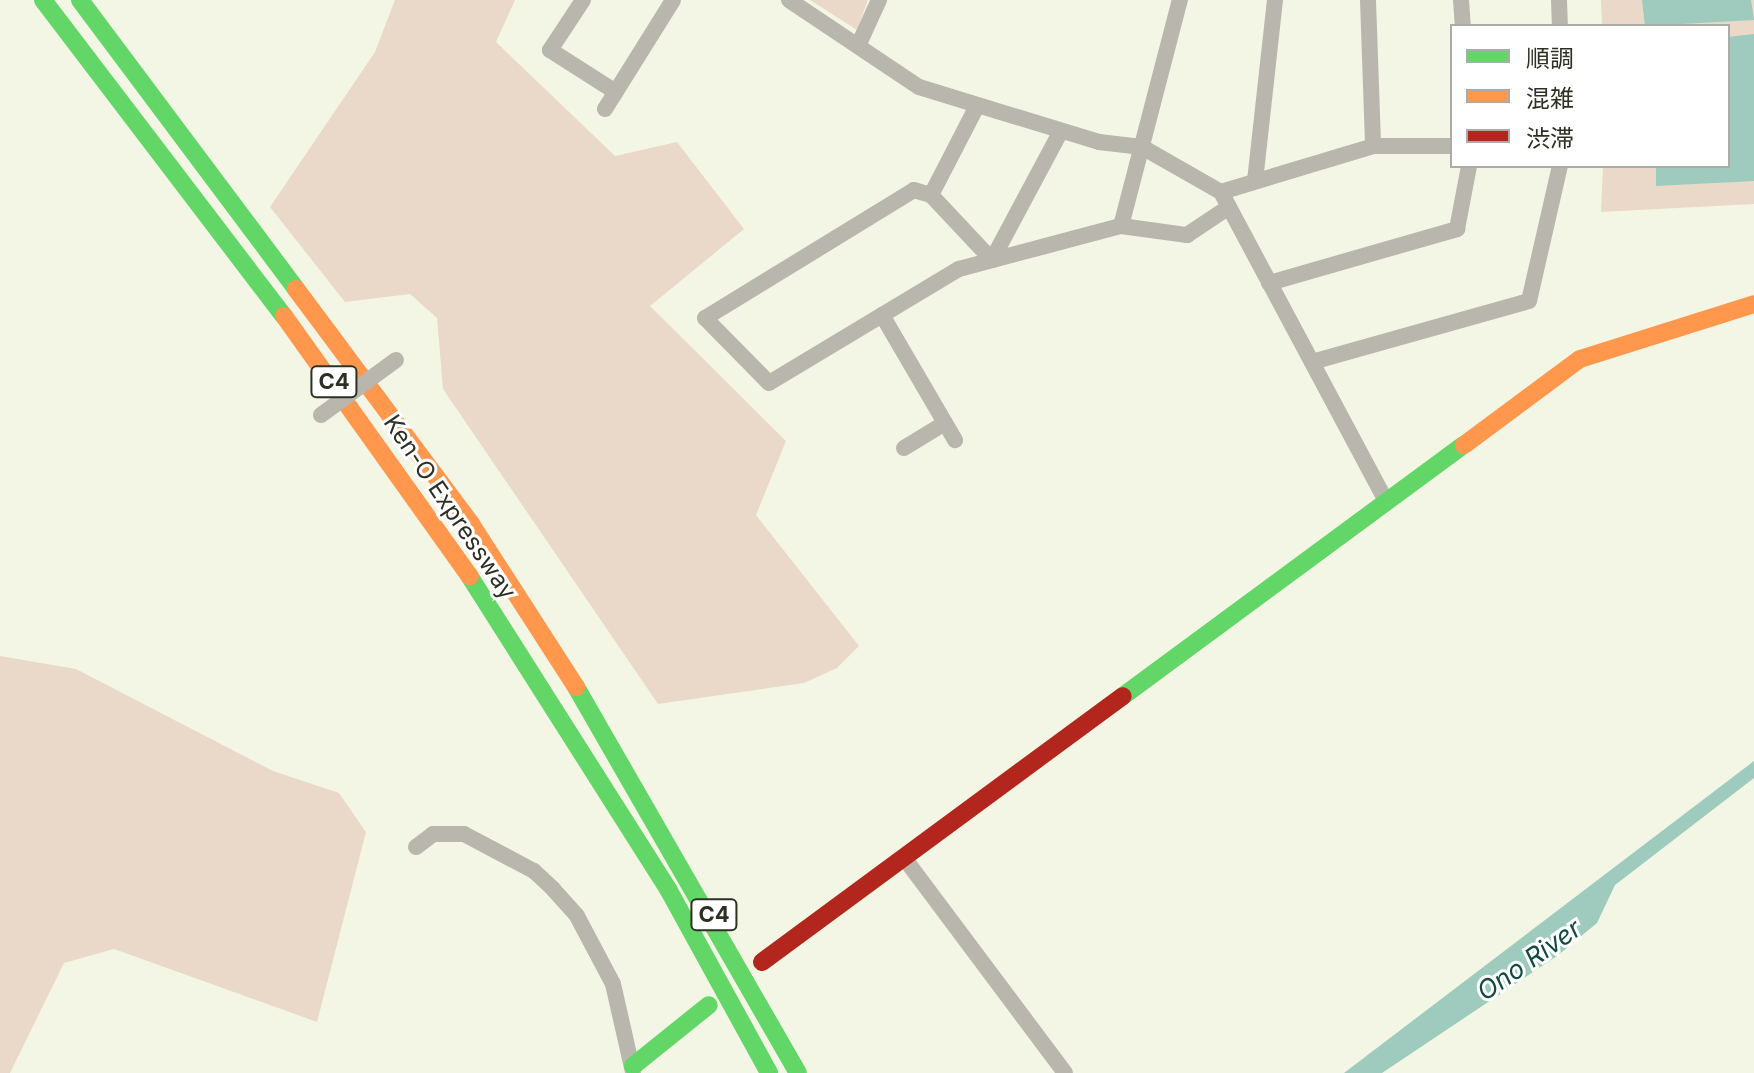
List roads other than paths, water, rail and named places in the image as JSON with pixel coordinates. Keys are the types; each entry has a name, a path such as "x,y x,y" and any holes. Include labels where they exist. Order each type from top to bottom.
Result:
{"main road":[{"name":"Ken-O Expressway","path":"43,0 313,353 451,547 660,876 769,1073"},
{"name":"Ken-O Expressway","path":"80,0 471,524 631,775 798,1073"},
{"path":"762,962 1580,359 1754,304"},
{"path":"633,1070 709,1005"}],"street":[{"path":"583,0 550,50 616,92"},
{"path":"605,109 673,0"},
{"path":"789,0 919,87 1061,131 1142,147 1225,199 1386,501"},
{"path":"858,46 879,0"},
{"path":"1121,226 1180,0"},
{"path":"1255,181 1275,0"},
{"path":"1368,0 1373,146"},
{"path":"1461,0 1463,24"},
{"path":"1559,0 1560,24"},
{"path":"931,195 977,106"},
{"path":"992,260 1061,131"},
{"path":"992,260 931,195 914,190 705,318 769,383 959,269 1121,226 1187,235 1225,199 1255,181 1373,146 1450,146"},
{"path":"1269,283 1457,229 1469,168"},
{"path":"1312,362 1529,301 1560,168"},
{"path":"882,315 955,440"},
{"path":"321,415 396,360"},
{"path":"904,448 945,423"},
{"path":"416,847 433,834 464,834 534,871 553,889 577,916 613,984 633,1070"},
{"path":"905,859 1065,1073"}],"water":[{"path":"1642,0 1751,0 1754,20 1681,24 1645,24"},
{"path":"1754,34 1754,181 1656,186 1656,168 1730,168 1730,37"},
{"name":"Ono River","path":"1754,761 1754,778 1615,885 1597,923 1557,956 1382,1073 1344,1073"}]}
